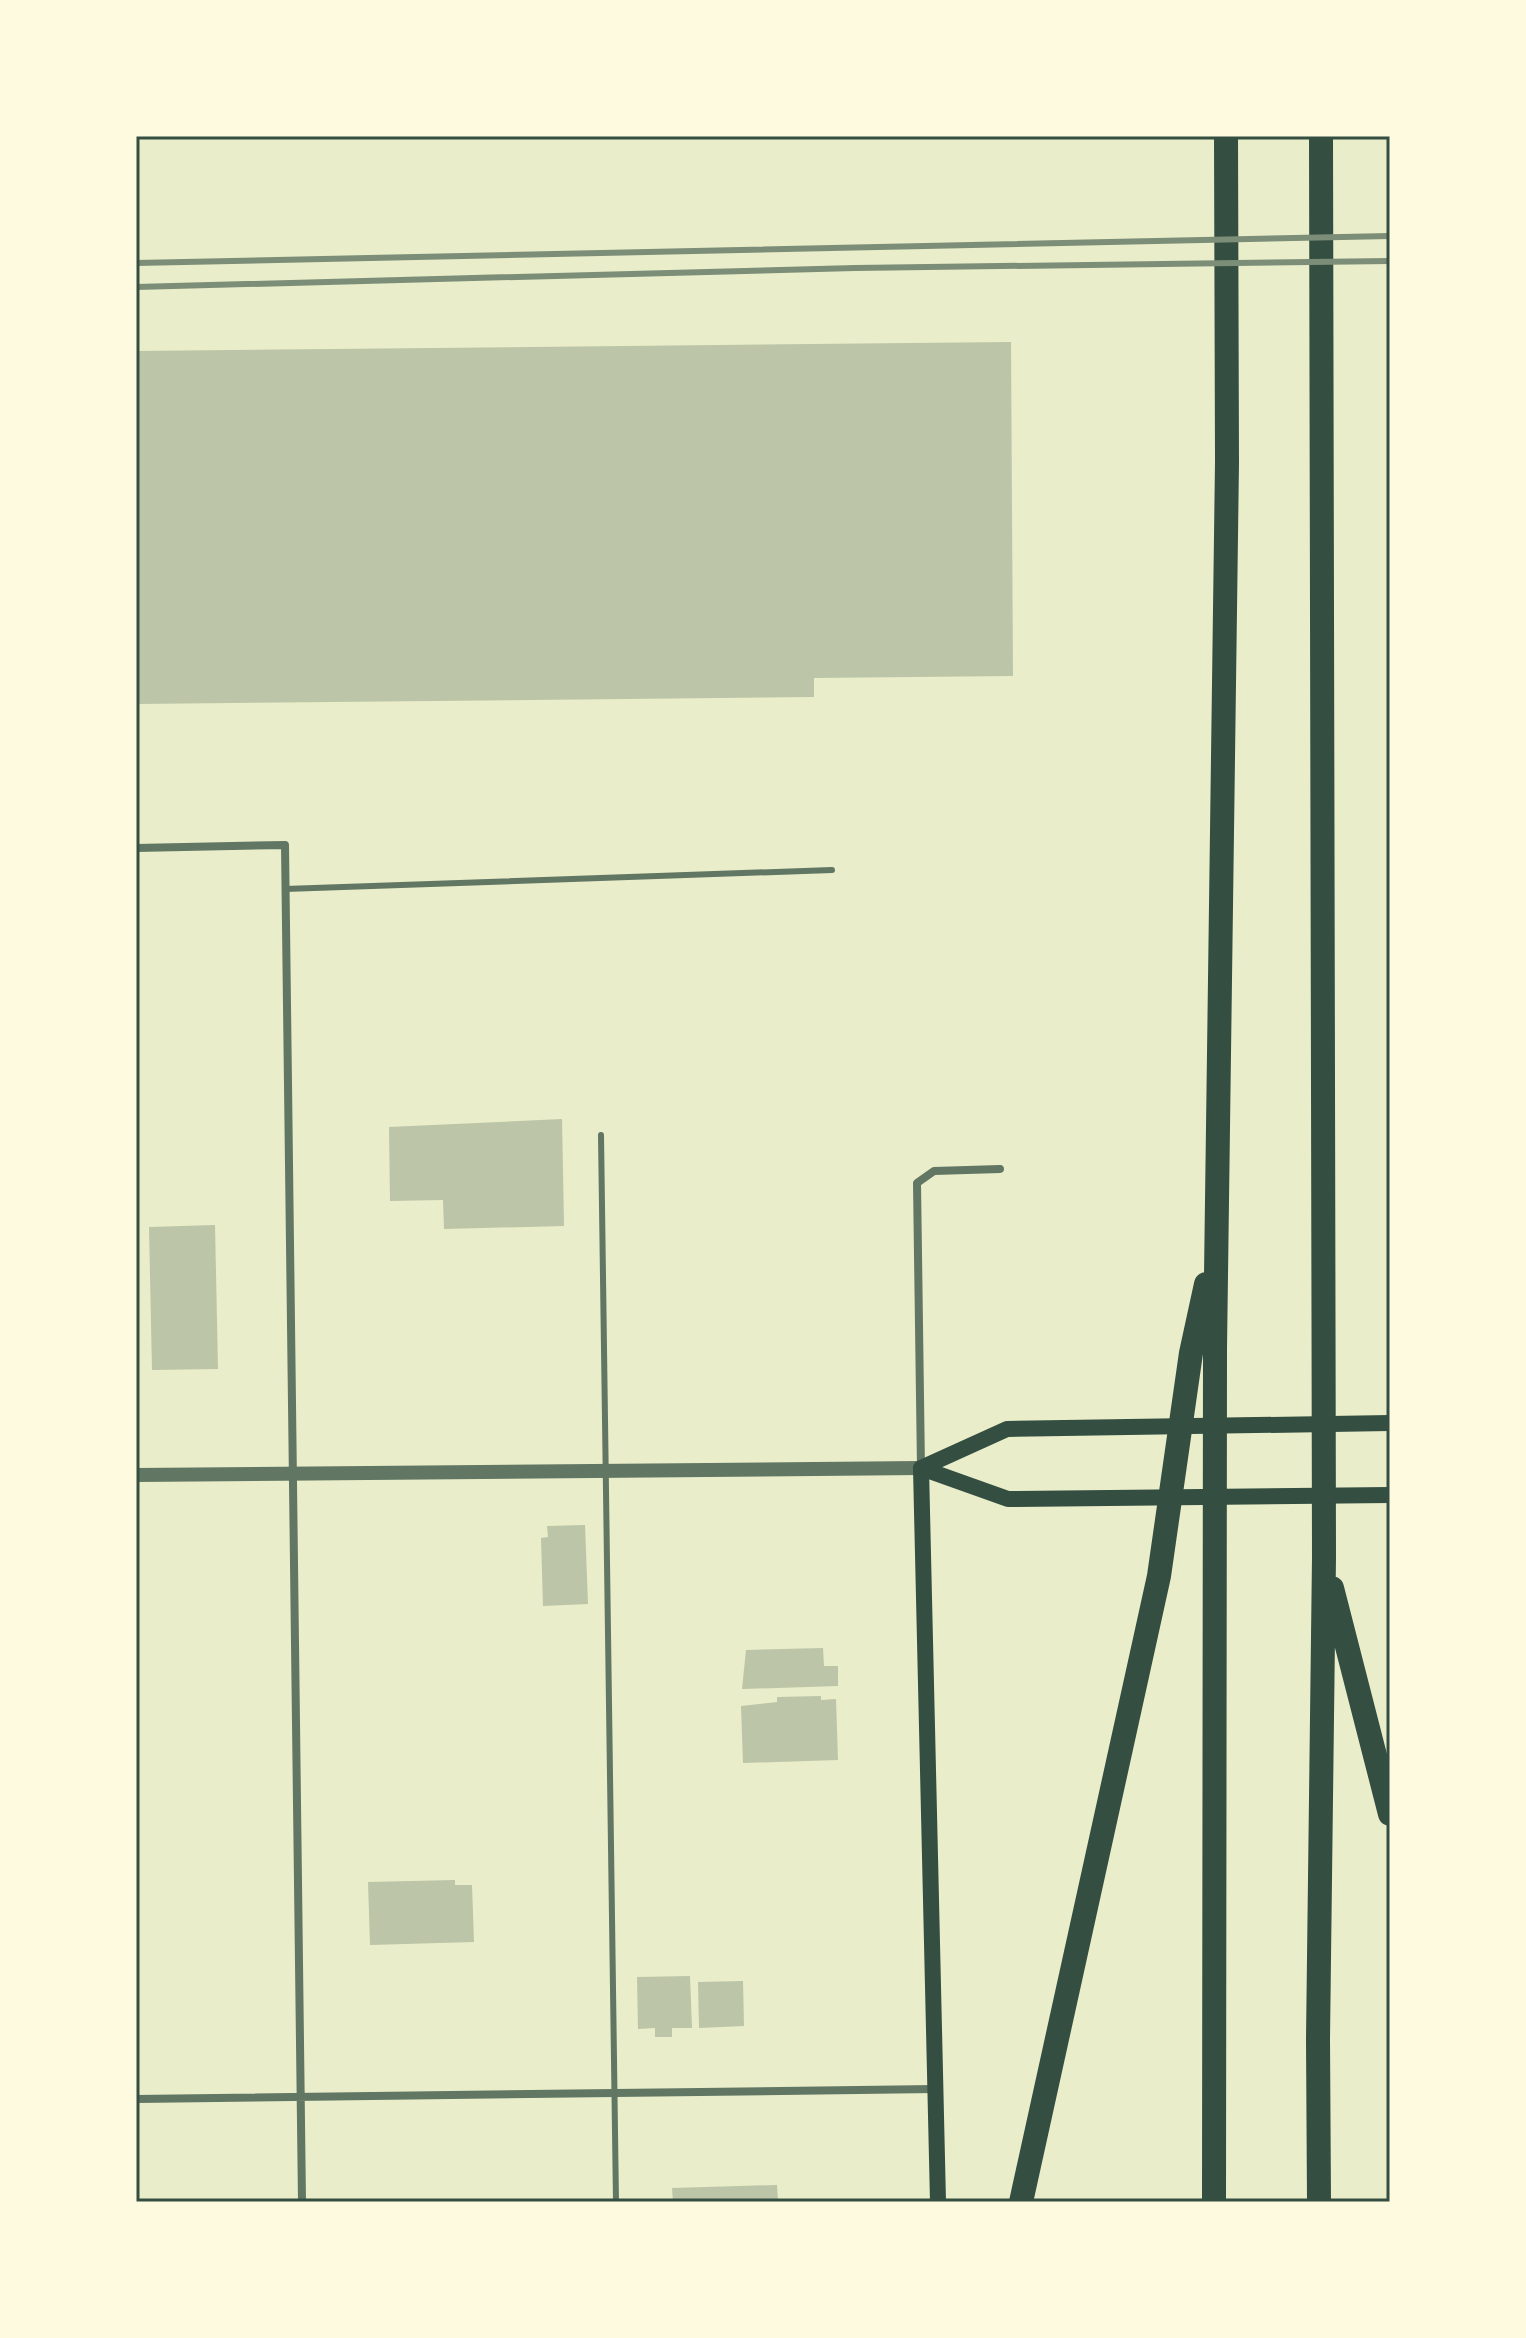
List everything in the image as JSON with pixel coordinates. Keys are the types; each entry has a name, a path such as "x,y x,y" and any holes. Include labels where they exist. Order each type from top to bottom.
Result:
{"highway":[{"path":"1021,2202 1159,1576 1203,1351 1219,1219 1227,462 1226,136"},
{"path":"1319,2202 1324,1557 1321,136"},
{"path":"1203,1351 1216,1572 1214,2202"},
{"path":"1324,1557 1390,1814"}],"main road":[{"path":"921,1468 1007,1429 1390,1423"},
{"path":"921,1468 1008,1499 1390,1495"},
{"path":"921,1468 938,2202"}],"street":[{"path":"136,848 285,845 302,2202"},
{"path":"136,1475 921,1468 917,1183 934,1171 1000,1169"},
{"path":"136,2099 937,2089"}],"lane":[{"path":"285,889 832,870"},
{"path":"601,1135 616,2202"}],"building":[{"path":"1011,342 1013,676 814,678 814,697 136,704 136,351"},
{"path":"562,1119 564,1226 444,1229 443,1200 390,1201 389,1127"},
{"path":"215,1225 218,1369 152,1370 149,1227"},
{"path":"585,1525 588,1604 543,1606 541,1538 548,1537 547,1526"},
{"path":"823,1648 824,1666 838,1666 838,1686 742,1689 746,1650"},
{"path":"821,1696 821,1700 836,1699 838,1760 743,1763 741,1706 777,1702 777,1697"},
{"path":"455,1880 455,1885 472,1885 474,1942 370,1945 368,1882"},
{"path":"690,1976 692,2028 672,2028 672,2037 655,2037 655,2028 638,2029 637,1977"},
{"path":"743,1981 744,2026 699,2028 698,1982"},
{"path":"777,2185 778,2202 673,2202 672,2188"}],"railway":[{"path":"136,263 1390,236"},
{"path":"136,287 855,268 1390,261"}]}
